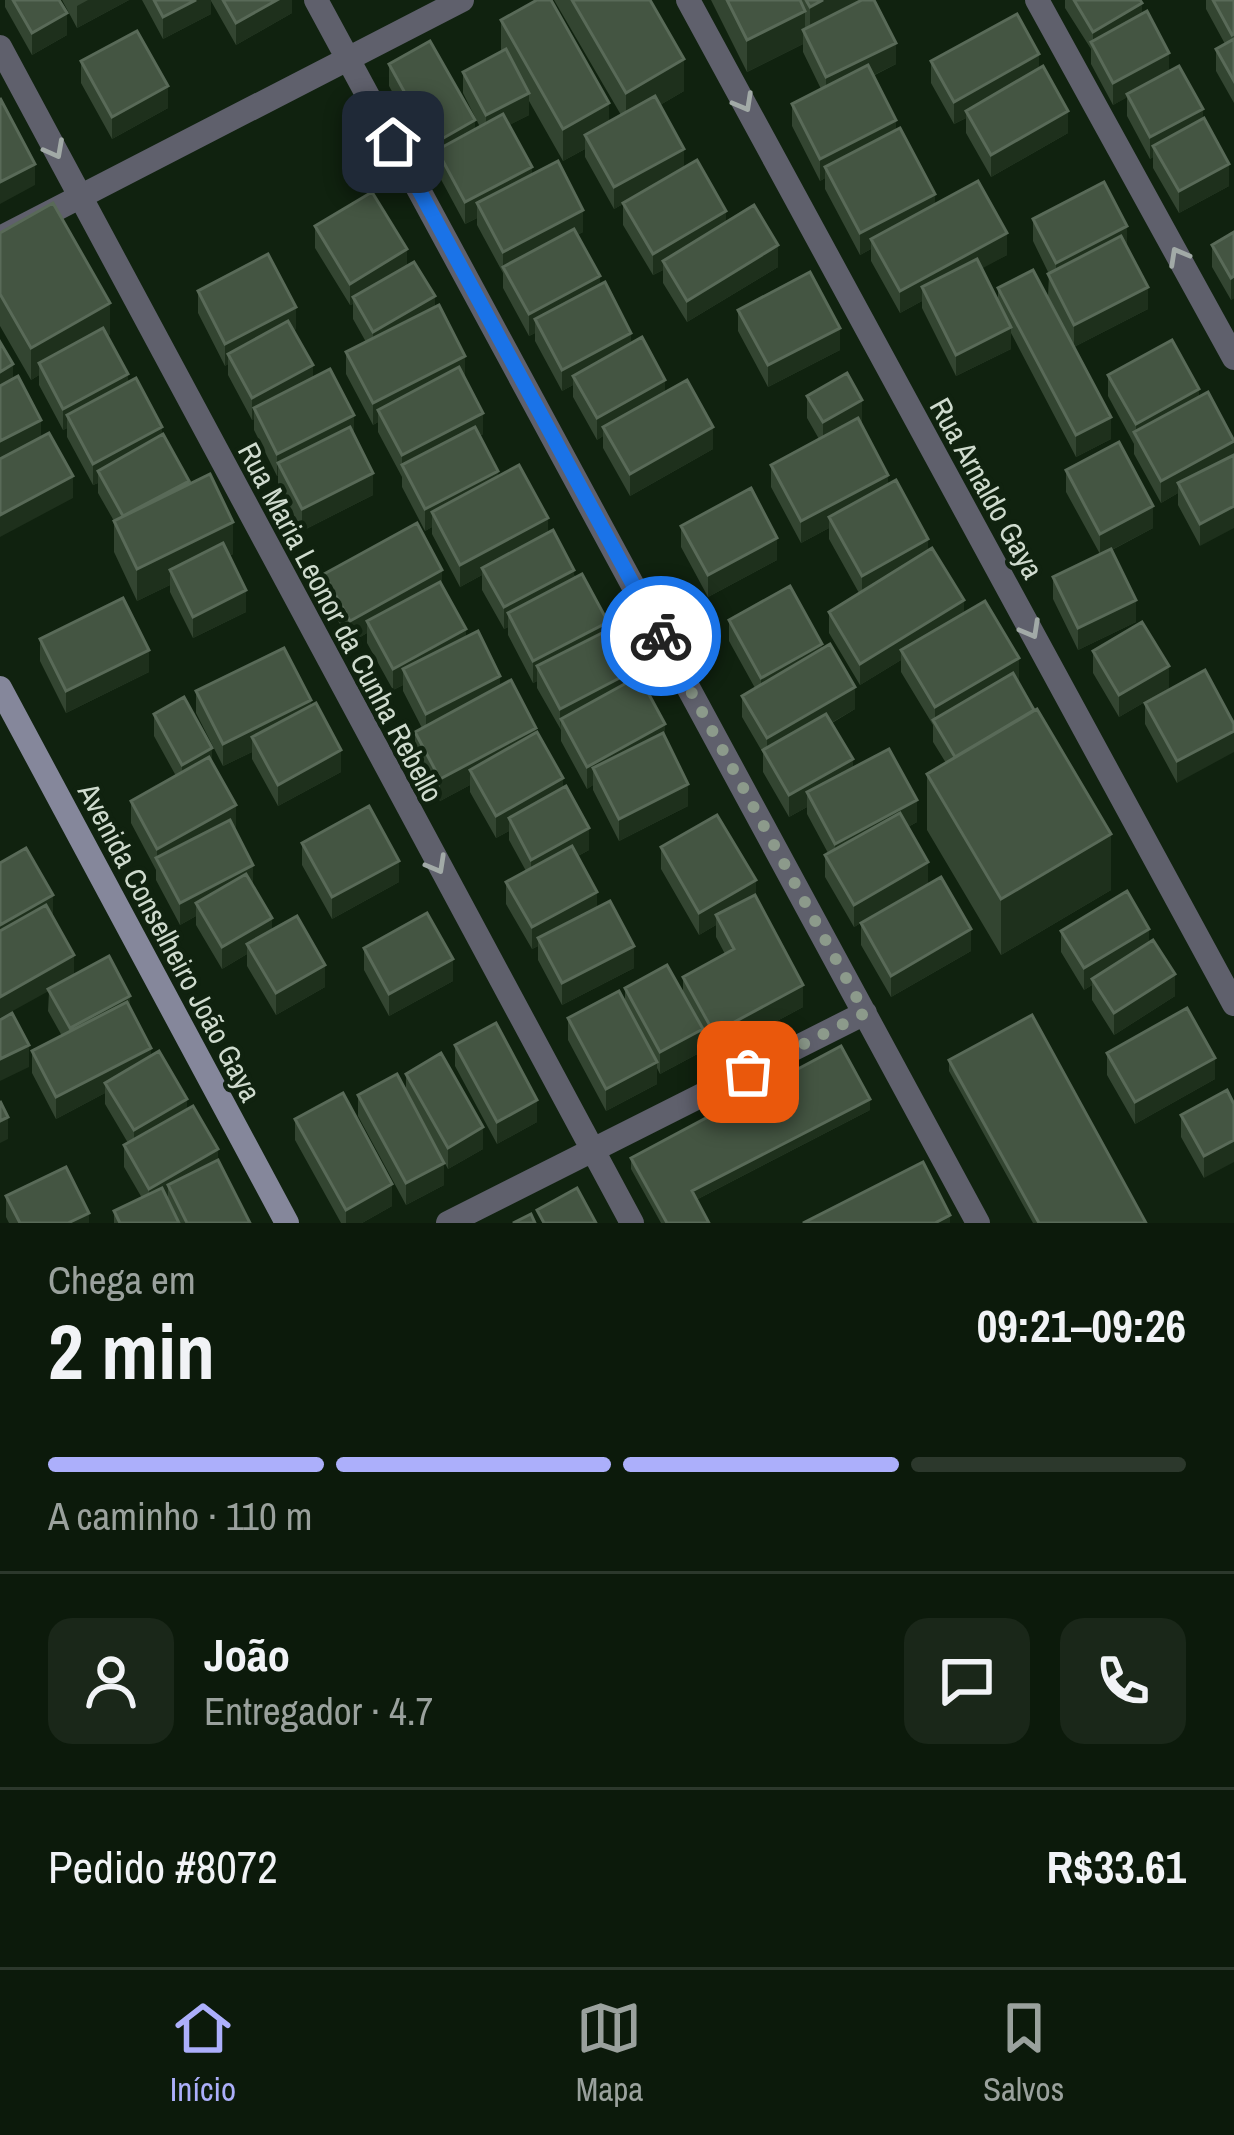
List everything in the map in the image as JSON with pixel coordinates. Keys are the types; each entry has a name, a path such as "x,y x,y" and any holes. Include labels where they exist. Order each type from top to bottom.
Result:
{"street":[{"path":"316,0 978,1223"},
{"path":"0,238 462,0"},
{"name":"Rua Arnaldo Gaya","path":"688,0 1234,1004"},
{"path":"1036,0 1234,358"},
{"name":"Rua Maria Leonor da Cunha Rebello","path":"0,47 632,1223"},
{"name":"Avenida Conselheiro João Gaya","path":"0,688 287,1223"},
{"path":"448,1223 865,1013"}],"building":[{"path":"13,0 59,0 67,13 32,33"},
{"path":"154,0 196,0 163,17"},
{"path":"223,0 277,0 236,23"},
{"path":"537,0 551,0 609,103 563,129 501,20"},
{"path":"572,0 650,0 684,59 626,93"},
{"path":"727,0 800,0 805,11 747,40"},
{"path":"862,0 874,0 896,43 826,77 803,30"},
{"path":"1074,0 1140,0 1142,3 1093,32"},
{"path":"1213,0 1234,0 1234,34 1232,35"},
{"path":"1147,11 1169,53 1113,83 1091,42"},
{"path":"1017,14 1039,54 954,102 931,61"},
{"path":"137,31 168,86 112,117 81,61"},
{"path":"1234,39 1234,81 1216,49"},
{"path":"430,41 475,120 433,144 389,64"},
{"path":"506,49 529,93 486,115 463,72"},
{"path":"868,65 896,120 820,159 792,104"},
{"path":"1043,66 1068,111 991,155 966,111"},
{"path":"1179,66 1203,109 1150,137 1127,94"},
{"path":"655,96 684,149 614,187 585,135"},
{"path":"0,98 35,164 0,182"},
{"path":"503,114 532,167 465,202 437,150"},
{"path":"1204,118 1229,164 1179,191 1153,146"},
{"path":"900,128 935,194 860,233 825,167"},
{"path":"697,160 726,211 653,254 623,203"},
{"path":"558,161 583,210 503,252 477,203"},
{"path":"978,181 1007,233 900,291 871,239"},
{"path":"1104,182 1127,226 1056,263 1033,219"},
{"path":"372,192 407,249 350,284 315,226"},
{"path":"53,203 110,303 31,348 0,294 0,233"},
{"path":"754,205 778,245 687,301 663,261"},
{"path":"574,229 600,276 529,314 503,267"},
{"path":"1234,232 1234,276 1231,278 1212,245"},
{"path":"1121,236 1148,287 1074,325 1048,274"},
{"path":"268,254 296,307 225,344 198,291"},
{"path":"977,259 1011,327 956,355 922,287"},
{"path":"414,262 435,296 373,332 353,297"},
{"path":"1033,270 1111,417 1076,435 998,288"},
{"path":"810,272 840,328 768,365 738,310"},
{"path":"605,282 631,333 562,370 535,319"},
{"path":"439,305 465,356 373,403 346,352"},
{"path":"288,321 313,365 252,398 228,354"},
{"path":"103,328 128,374 63,409 39,363"},
{"path":"642,337 665,380 597,418 573,376"},
{"path":"1172,340 1199,389 1136,424 1108,375"},
{"path":"0,342 13,364 0,372"},
{"path":"459,367 483,413 402,455 378,410"},
{"path":"330,369 354,415 277,454 254,408"},
{"path":"847,373 862,400 823,422 807,396"},
{"path":"18,376 41,420 0,441 0,386"},
{"path":"136,378 162,427 93,464 67,415"},
{"path":"687,380 713,427 630,474 603,427"},
{"path":"1208,392 1234,441 1161,481 1134,432"},
{"path":"858,418 888,475 801,521 771,465"},
{"path":"350,427 373,473 302,509 278,463"},
{"path":"475,427 498,471 425,509 402,465"},
{"path":"49,433 73,476 0,515 0,459"},
{"path":"163,434 189,481 123,516 98,471"},
{"path":"1119,442 1153,506 1100,534 1066,470"},
{"path":"1234,455 1234,506 1200,524 1178,483"},
{"path":"519,465 548,518 460,565 432,512"},
{"path":"210,474 233,522 137,569 114,521"},
{"path":"896,480 928,539 862,576 829,517"},
{"path":"751,488 777,538 708,575 681,526"},
{"path":"417,523 442,570 350,621 324,574"},
{"path":"553,530 574,570 504,607 482,568"},
{"path":"223,543 246,590 193,617 170,570"},
{"path":"932,548 964,600 860,664 829,612"},
{"path":"1111,549 1136,600 1078,628 1053,577"},
{"path":"582,574 608,622 533,661 508,613"},
{"path":"440,582 466,629 393,669 367,621"},
{"path":"790,586 822,644 761,678 729,620"},
{"path":"123,598 149,650 66,691 40,639"},
{"path":"985,601 1019,658 935,707 901,650"},
{"path":"1142,622 1169,666 1119,695 1093,651"},
{"path":"612,628 635,670 560,709 537,666"},
{"path":"478,631 500,676 426,714 403,669"},
{"path":"830,644 855,687 767,738 742,696"},
{"path":"284,648 311,700 223,744 196,691"},
{"path":"1205,670 1234,731 1177,761 1145,703"},
{"path":"1013,673 1034,710 955,757 933,720"},
{"path":"639,676 665,724 587,767 561,719"},
{"path":"511,680 536,728 440,779 415,732"},
{"path":"184,697 212,748 182,765 154,714"},
{"path":"316,703 341,750 278,785 252,737"},
{"path":"1037,709 1111,834 1001,899 927,774"},
{"path":"826,714 853,759 789,795 763,750"},
{"path":"537,732 563,778 496,816 470,770"},
{"path":"663,733 688,784 619,819 593,768"},
{"path":"889,749 917,800 835,844 807,792"},
{"path":"209,757 236,805 157,849 131,801"},
{"path":"566,786 589,828 531,860 509,818"},
{"path":"369,806 399,861 332,897 302,843"},
{"path":"900,813 928,862 854,905 825,855"},
{"path":"717,815 756,880 699,913 661,847"},
{"path":"230,820 253,865 180,903 156,858"},
{"path":"572,846 597,892 532,927 506,882"},
{"path":"26,848 53,895 0,925 0,863"},
{"path":"246,874 272,918 222,947 196,903"},
{"path":"941,877 971,929 891,976 861,923"},
{"path":"1127,891 1149,929 1084,968 1061,931"},
{"path":"755,895 803,985 714,1033 683,977 734,949 716,915"},
{"path":"610,901 634,946 562,983 538,938"},
{"path":"46,905 74,955 0,997 0,931"},
{"path":"427,913 453,959 389,994 364,948"},
{"path":"297,916 325,965 276,993 247,944"},
{"path":"1153,940 1175,974 1114,1013 1092,979"},
{"path":"109,956 130,996 70,1028 48,989"},
{"path":"667,965 703,1029 660,1052 625,988"},
{"path":"619,991 657,1062 606,1089 568,1018"},
{"path":"127,1002 151,1048 56,1097 32,1051"},
{"path":"1187,1008 1215,1058 1135,1102 1107,1053"},
{"path":"12,1013 29,1045 0,1059 0,1020"},
{"path":"1032,1015 1146,1223 1039,1223 949,1060"},
{"path":"496,1023 537,1100 497,1122 455,1045"},
{"path":"841,1046 870,1099 692,1191 709,1223 667,1223 631,1158"},
{"path":"159,1051 187,1099 134,1130 105,1083"},
{"path":"441,1053 483,1127 448,1148 406,1074"},
{"path":"397,1074 444,1163 406,1183 358,1095"},
{"path":"1227,1090 1234,1104 1234,1140 1204,1156 1181,1115"},
{"path":"343,1093 392,1184 346,1210 295,1119"},
{"path":"193,1106 218,1149 149,1189 124,1145"},
{"path":"218,1160 250,1223 187,1223 168,1185"},
{"path":"923,1162 950,1215 935,1223 803,1223"},
{"path":"66,1167 89,1213 68,1223 20,1223 6,1196"},
{"path":"162,1188 179,1223 120,1223 114,1211"},
{"path":"577,1188 596,1223 544,1223 537,1210"},
{"path":"531,1214 535,1223 513,1223"}],"way so far":[{"path":"661,636 865,1013 748,1072"}],"route":[{"path":"393,142 661,636"}]}
